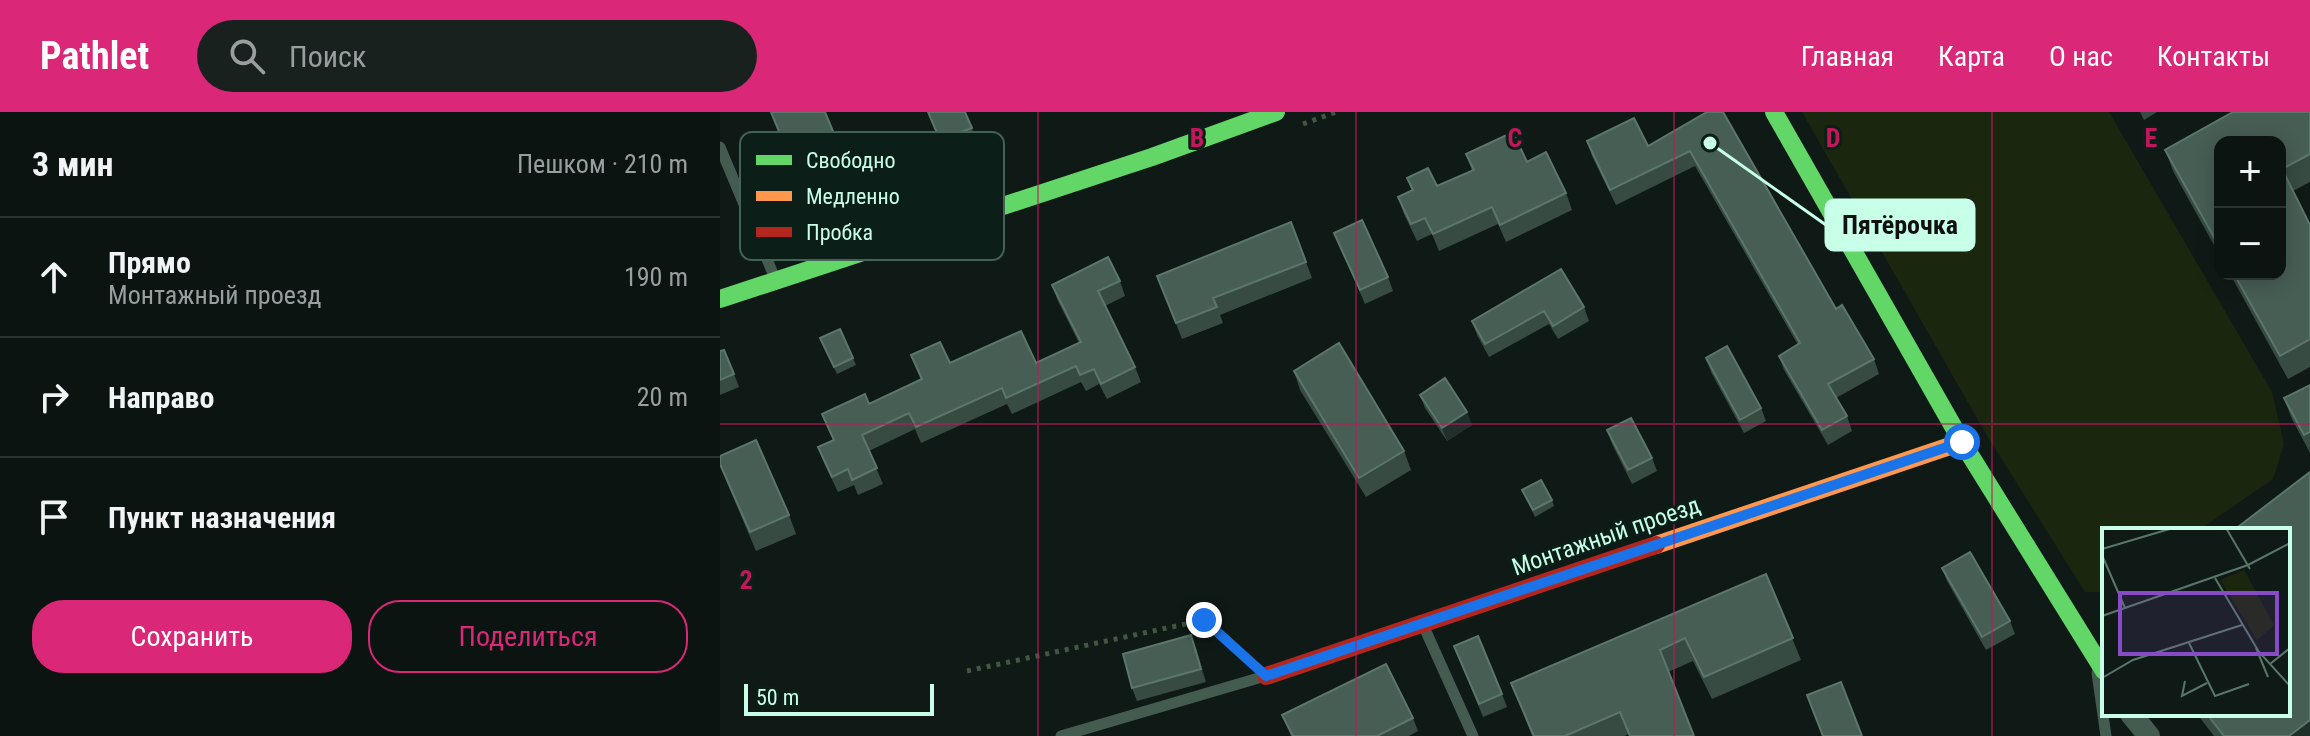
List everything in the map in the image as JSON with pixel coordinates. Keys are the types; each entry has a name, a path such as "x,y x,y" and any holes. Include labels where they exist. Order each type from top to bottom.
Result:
{"street":[{"path":"1004,206 1276,112"},
{"path":"1774,112 1962,442 2099,664"},
{"path":"720,299 842,260"},
{"name":"Монтажный проезд","path":"1266,676 1962,442"},
{"path":"2133,716 2149,736"}],"lane":[{"path":"720,147 740,195"},
{"path":"767,260 776,282"},
{"path":"1422,623 1473,736"},
{"path":"2099,664 2102,695"},
{"path":"1061,736 1266,676"},
{"path":"2104,716 2106,736"}],"path":[{"path":"967,671 1204,620 1266,676"}],"green space":[{"path":"1802,112 2109,112 2272,392 2284,444 2273,479 2202,528 2102,528 2102,592 2085,592 1986,434"}],"building":[{"path":"771,112 825,112 833,132 779,132"},
{"path":"928,112 965,112 972,128 961,132 937,132"},
{"path":"1707,112 1723,112 1836,309 1842,305 1874,359 1828,384 1847,416 1822,430 1779,356 1800,343 1690,151 1610,190 1587,141 1634,118 1648,146"},
{"path":"2233,112 2310,112 2310,154 2286,167 2286,136 2214,136 2214,237 2165,150"},
{"path":"1513,132 1527,162 1546,152 1566,193 1500,225 1492,207 1433,234 1425,218 1411,224 1398,197 1413,190 1407,178 1428,168 1437,186 1474,170 1466,154"},
{"path":"2286,177 2310,225 2310,339 2280,356 2237,280 2286,280"},
{"path":"1362,220 1388,277 1360,290 1334,233"},
{"path":"1291,222 1306,262 1213,298 1217,307 1176,323 1157,276"},
{"path":"1108,257 1120,281 1098,291 1135,367 1101,384 1094,369 1080,375 1076,366 1006,398 1002,388 916,427 909,413 862,435 877,468 852,480 848,469 832,477 818,447 834,440 822,414 865,394 869,404 922,379 911,355 940,342 950,363 1021,331 1036,363 1081,342 1052,285"},
{"path":"1561,269 1584,307 1553,326 1544,311 1485,344 1472,321"},
{"path":"840,329 853,358 834,367 820,338"},
{"path":"1339,343 1404,451 1359,478 1294,371"},
{"path":"1727,346 1761,408 1740,420 1706,358"},
{"path":"724,350 734,374 720,380 720,351"},
{"path":"1445,378 1467,412 1442,428 1420,395"},
{"path":"2310,385 2310,432 2304,435 2284,398"},
{"path":"1631,418 1652,458 1628,470 1607,430"},
{"path":"756,440 789,515 750,532 720,464 720,456"},
{"path":"2310,472 2310,720 2289,736 2224,736 2209,716 2290,716 2290,528 2237,528"},
{"path":"1541,480 1552,500 1533,510 1522,490"},
{"path":"1970,552 2010,621 1982,637 1942,568"},
{"path":"1766,574 1793,638 1704,677 1685,638 1660,650 1694,736 1630,736 1620,712 1565,736 1534,736 1511,683"},
{"path":"1191,635 1201,669 1132,688 1123,654"},
{"path":"1478,636 1502,694 1479,704 1454,646"},
{"path":"1386,664 1413,718 1377,736 1293,736 1282,715"},
{"path":"1841,682 1862,736 1823,736 1807,695"}],"traffic: fast":[{"path":"1004,206 1276,112"},
{"path":"1774,112 1962,442 2102,668"},
{"path":"720,299 839,260"}],"traffic: slow":[{"path":"1656,545 1962,442"}],"traffic: jam":[{"path":"1266,676 1656,545"}],"place":[{"name":"Пятёрочка","path":"1710,143"}],"route":[{"path":"1204,620 1266,676 1962,442"}]}
